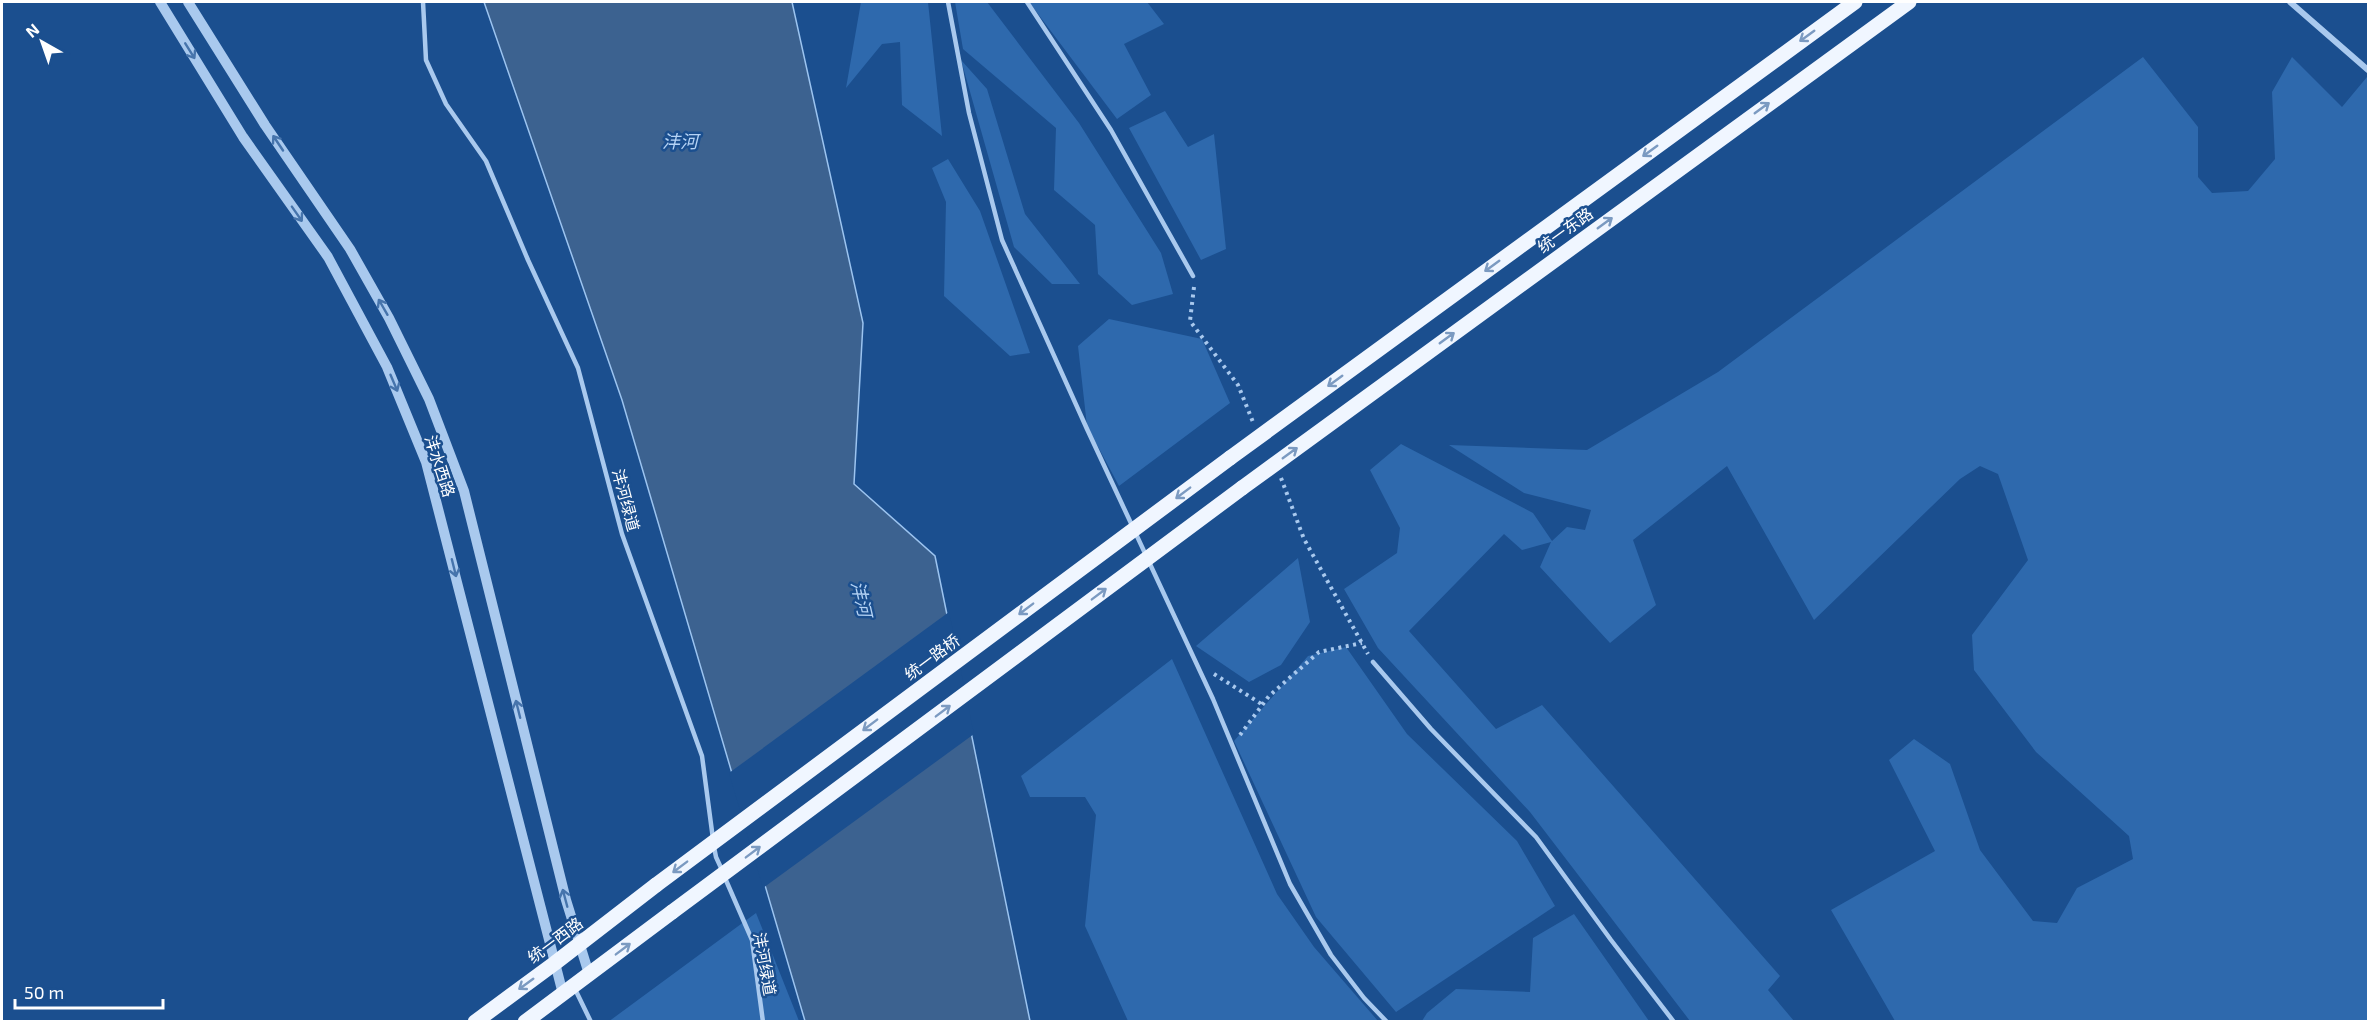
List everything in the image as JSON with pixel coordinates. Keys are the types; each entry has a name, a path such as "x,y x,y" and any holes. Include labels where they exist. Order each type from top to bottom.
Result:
{"main road":[{"name":"统一东路","path":"1230,458 1855,2"},
{"name":"统一东路","path":"588,974 1242,488 1909,2"},
{"name":"统一路桥","path":"656,885 1230,458"},
{"name":"统一西路","path":"475,1022 656,885"},
{"path":"525,1022 588,974"}],"street":[{"name":"沣水西路","path":"160,2 243,137 328,257 387,367 426,462 555,963 568,990"},
{"name":"沣水西路","path":"188,2 265,124 350,249 389,318 429,399 464,491 566,900 588,974"},
{"path":"2290,2 2368,70"}],"lane":[{"name":"沣河绿道","path":"423,2 426,60 446,104 486,161 528,260 579,368 622,534 702,756 716,856 752,940 763,1022"},
{"path":"948,2 969,113 1002,240 1196,662 1296,894 1330,955 1388,1022"},
{"path":"1027,2 1111,130 1193,276"},
{"path":"1372,662 1431,729 1536,837 1674,1022"},
{"path":"568,990 591,1022"}],"path":[{"path":"1193,276 1195,289 1190,321 1238,385 1258,437"},
{"path":"1275,464 1304,539 1372,662"},
{"path":"1233,746 1269,696 1319,652 1362,643"},
{"path":"1196,662 1263,705"}],"shaded area":[{"path":"861,2 928,2 942,136 902,105 900,42 882,44 846,88"},
{"path":"955,2 987,2 1079,123 1161,253 1173,294 1132,305 1098,274 1095,225 1054,190 1056,128 963,49"},
{"path":"1029,2 1147,2 1164,24 1124,44 1151,95 1117,119"},
{"path":"2143,57 2198,127 2198,177 2212,193 2248,191 2275,159 2272,92 2292,57 2342,107 2367,77 2368,79 2368,1021 1895,1021 1831,910 1935,851 1889,760 1914,739 1950,764 1980,850 2033,921 2057,923 2077,888 2133,859 2129,836 2036,752 1974,670 1972,635 2028,560 1998,474 1980,466 1960,479 1814,620 1727,466 1633,540 1656,605 1610,643 1540,567 1551,542 1522,550 1504,534 1409,631 1496,729 1542,705 1780,976 1768,990 1794,1021 1690,1021 1530,812 1378,648 1344,589 1397,553 1400,528 1370,470 1401,444 1533,513 1552,541 1567,527 1585,530 1591,510 1524,493 1449,445 1587,450 1718,372"},
{"path":"961,60 987,89 1025,214 1080,284 1052,284 1014,247"},
{"path":"1165,111 1188,147 1214,134 1226,249 1201,260 1129,128"},
{"path":"948,159 980,211 1030,353 1010,356 944,296 946,202 932,168"},
{"path":"1109,319 1202,339 1230,403 1119,486 1087,426 1078,346"},
{"path":"1298,558 1310,622 1281,665 1249,682 1196,646"},
{"path":"1346,647 1407,734 1517,841 1555,906 1396,1012 1316,917 1234,741 1308,656"},
{"path":"1172,659 1277,894 1314,947 1378,1021 1128,1021 1085,926 1096,815 1085,797 1030,797 1021,776"},
{"path":"756,913 799,1021 608,1022"},
{"path":"1574,914 1649,1021 1422,1021 1427,1013 1456,989 1530,992 1533,938"}],"water":[{"name":"沣河","path":"484,2 792,2 863,323 854,484 935,556 1030,1021 805,1021 622,400"}],"pier":[{"path":"949,612 974,734 763,888 729,773"}]}
